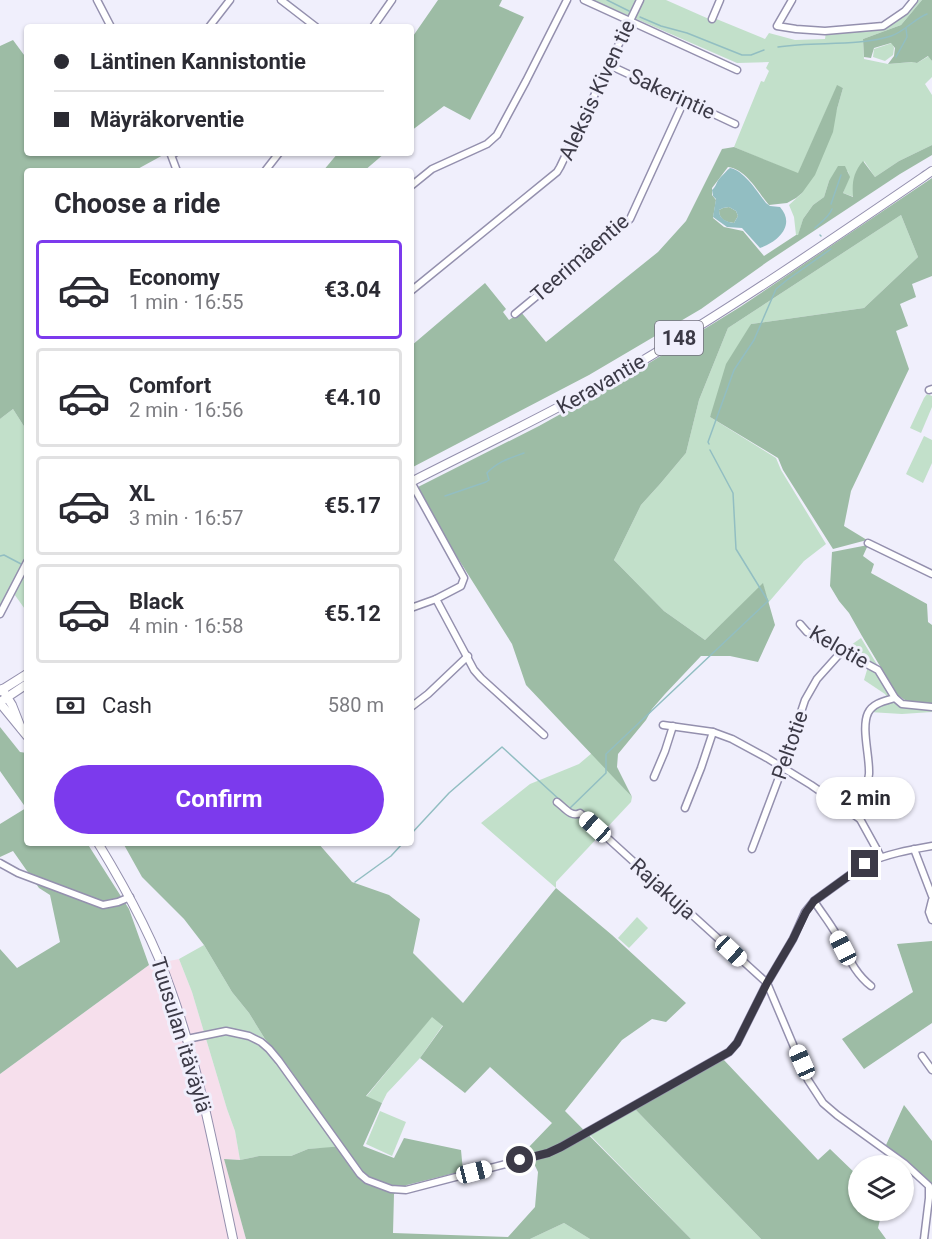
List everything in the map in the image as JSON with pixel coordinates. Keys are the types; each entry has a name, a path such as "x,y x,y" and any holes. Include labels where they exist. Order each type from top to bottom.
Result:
{"main road":[{"name":"Keravantie","path":"414,481 544,416 631,367 716,316 932,171"},
{"path":"24,676 3,692 0,703 24,732"},
{"path":"3,692 24,685"},
{"path":"3,692 21,728"},
{"name":"Tuusulan itäväylä","path":"100,846 130,897 171,989 201,1090 233,1239"}],"street":[{"path":"97,0 109,24"},
{"path":"211,24 230,0"},
{"path":"281,0 312,24"},
{"path":"375,24 392,0"},
{"path":"414,184 434,168 487,144 497,135 567,0"},
{"path":"584,0 737,70"},
{"name":"Aleksis Kiven tie","path":"414,289 557,172 640,0"},
{"path":"712,19 720,0"},
{"path":"792,0 777,26 825,31 883,26 905,10 914,0"},
{"name":"Sakerintie","path":"609,65 735,124"},
{"name":"Teerimäentie","path":"515,314 630,219 684,100"},
{"path":"267,168 277,156"},
{"path":"414,487 464,578 461,586 414,608"},
{"path":"868,543 932,574"},
{"path":"0,614 24,568"},
{"path":"436,599 474,670 544,735"},
{"name":"Kelotie","path":"800,624 807,632 878,670 895,698"},
{"name":"Peltotie","path":"752,849 806,698 817,679 843,650"},
{"path":"414,705 468,656"},
{"path":"860,819 869,771 866,721 868,712 875,704 895,698 902,704 932,707"},
{"path":"663,725 713,732 732,739 811,785 860,819 881,857"},
{"path":"654,777 673,726"},
{"path":"685,808 702,768 713,732"},
{"name":"Rajakuja","path":"557,802 572,814 580,813 767,983"},
{"path":"187,1039 226,1030 261,1042 279,1061 360,1174 367,1180 391,1189 406,1190 548,1153 729,1052 737,1043 767,983 814,901 865,864 881,857 932,846"},
{"path":"914,849 932,898 929,912 932,920"},
{"path":"0,863 18,873 103,905 130,897"},
{"path":"814,901 836,933 851,963 871,986"},
{"path":"767,983 808,1080 823,1103 929,1181 930,1198 924,1239"},
{"path":"922,1056 932,1070"}],"shaded area":[{"path":"438,0 502,0 499,6 524,17 470,120 444,106 414,129 414,35"},
{"path":"593,0 666,0 709,19 714,18 765,39 769,33 795,40 825,39 826,32 884,27 912,9 918,0 922,0 901,25 863,39 864,59 888,64 917,63 929,56 932,61 932,77 925,84 932,95 932,145 899,161 875,177 864,161 854,197 843,193 849,177 848,171 829,181 824,197 813,205 803,219 798,236 789,205 802,193 837,109 843,88 837,86 798,174 734,147 761,81 764,82 769,71 766,68 769,62 737,63"},
{"path":"922,0 932,0 932,61 928,56 917,63 888,64 894,56 895,48 891,43 874,48 871,58 864,57 863,39 901,25"},
{"path":"13,40 24,55 24,156 161,156 139,168 24,168 24,426 13,409 0,419 0,46"},
{"path":"892,43 893,55 885,61 873,57 874,49"},
{"path":"837,85 843,88 833,132 815,175 802,193 787,203 769,205 746,176 728,167 712,188 712,195 716,200 713,218 724,227 743,231 764,256 798,235 803,219 813,205 824,197 829,181 838,166 845,166 850,177 843,193 853,197 854,178 863,161 875,177 899,161 932,145 932,155 767,262 701,309 589,375 414,466 414,343 485,283 506,309 503,312 509,320 521,312 546,342 658,252 686,221 722,149 734,147 798,173"},
{"path":"336,156 382,156 368,168 326,168"},
{"path":"730,168 750,182 766,203 780,207 786,220 785,226 783,232 773,242 760,248 742,228 727,227 713,217 716,199 712,190","holes":["729,207 736,211 738,216 734,223 720,216 719,210"]},
{"path":"932,178 932,276 912,284 916,297 900,304 908,326 896,331 909,369 851,491 844,526 867,540 833,549 783,470 778,458 710,417 726,364 751,324 864,308 918,257 901,215 728,328 699,400 686,453 641,505 614,560 664,611 705,640 763,583 775,625 758,662 730,656 701,656 652,709 646,720 618,754 617,767 632,797 526,685 512,644 416,492 418,487 539,426 620,381 740,307"},
{"path":"729,207 736,211 738,216 734,223 724,220 719,213 719,210"},
{"path":"901,215 918,257 864,308 751,324 710,417 776,458 826,544 804,561 768,603 763,584 705,640 664,611 614,560 641,505 686,453 699,400 728,328"},
{"path":"927,394 932,396 932,407 921,433 910,428"},
{"path":"13,409 24,426 24,608 12,591 0,613 0,419"},
{"path":"924,436 932,440 932,463 923,483 906,474"},
{"path":"868,545 863,556 874,564 871,573 927,604 928,622 932,625 932,706 912,703 896,693 849,613 830,586 832,552"},
{"path":"861,638 901,702 932,708 932,712 902,714 869,712 887,697 864,680 870,660 844,650"},
{"path":"0,727 20,752 24,753 24,805 0,771"},
{"path":"592,753 632,797 631,802 556,882 556,888 481,823 530,784 579,764"},
{"path":"24,809 24,846 89,846 129,909 149,965 0,1074 0,949 17,968 60,942 50,895 39,888 13,851 0,857 0,824"},
{"path":"125,846 321,846 352,882 389,895 420,919 413,953 463,1003 556,888 612,935 686,1003 666,1022 652,1019 622,1040 565,1111 691,1239 590,1239 564,1223 530,1239 246,1239 224,1159 291,1156 308,1149 344,1146 287,1065 265,1039 249,1013 232,992 204,945 184,919 142,877","holes":["432,1017 443,1026 420,1058 465,1093 490,1067 552,1123 527,1149 538,1172 535,1207 508,1237 393,1233 394,1194 407,1185 463,1171 461,1150 404,1138 394,1158 363,1146 382,1103 366,1096"]},
{"path":"637,917 648,928 629,948 618,938"},
{"path":"932,941 932,1023 864,1069 842,1039 913,992 897,944"},
{"path":"204,945 232,992 345,1147 308,1149 291,1156 259,1156 240,1160 235,1131 192,992 179,959"},
{"path":"179,959 192,992 235,1131 240,1160 224,1159 246,1239 0,1239 0,1074 149,965"},
{"path":"432,1016 443,1025 420,1058 387,1093 382,1103 366,1097"},
{"path":"723,1059 818,1160 830,1149 848,1166 848,1221 880,1221 878,1228 886,1239 761,1239 634,1108"},
{"path":"904,1105 932,1141 932,1189 926,1178 914,1168 914,1155 898,1155 886,1145"},
{"path":"634,1108 761,1239 691,1239 589,1134"},
{"path":"380,1111 406,1122 392,1156 366,1144"},
{"path":"564,1223 590,1239 530,1239"}],"waterway":[{"path":"607,0 629,11"},
{"path":"778,47 864,42 896,34 927,14"},
{"path":"640,17 742,55 751,55 764,50"},
{"path":"896,57 907,37 906,28"},
{"path":"831,204 841,175"},
{"path":"815,228 832,209"},
{"path":"709,444 734,370 754,340 776,289 831,249"},
{"path":"569,809 606,773 606,754 768,601 736,549 733,493 710,450"},
{"path":"445,496 486,482 489,480 487,473 495,466 524,453"},
{"path":"0,556 4,555 23,565"},
{"path":"414,831 449,793 502,747 561,801"},
{"path":"355,882 391,856 400,846"}],"route":[{"path":"520,1160 561,1147 729,1052 737,1043 806,912 814,901 865,864"}]}
